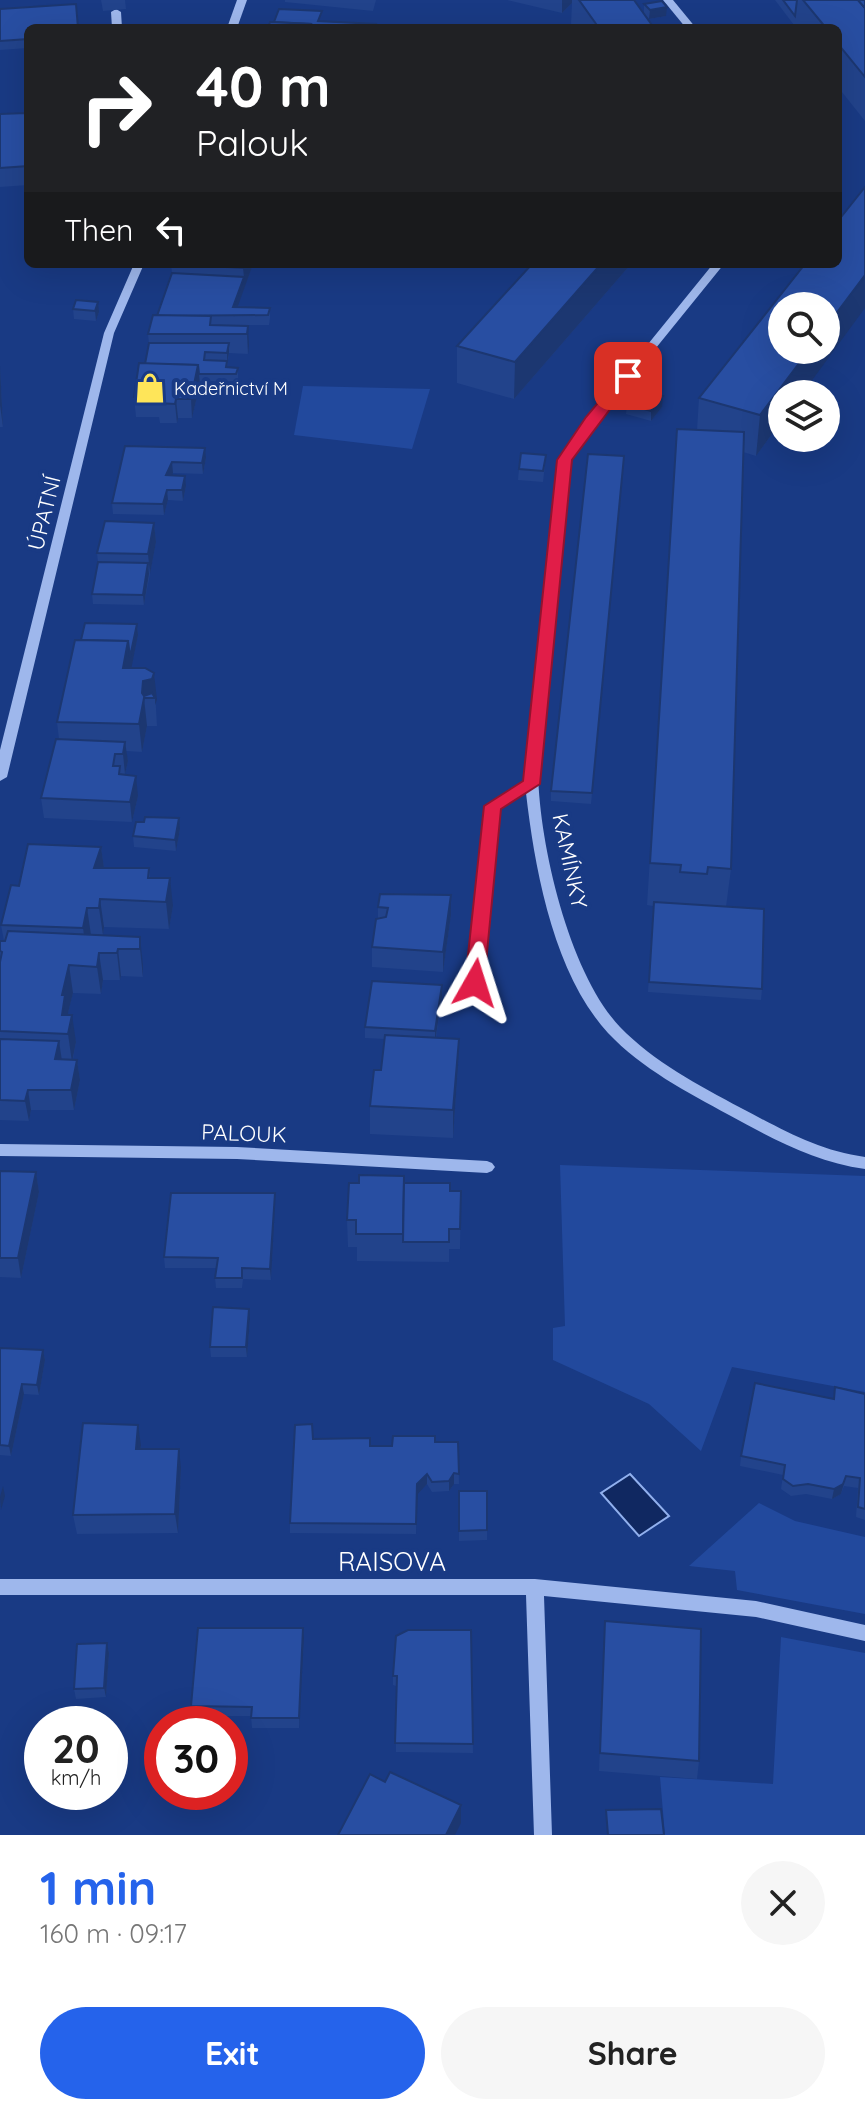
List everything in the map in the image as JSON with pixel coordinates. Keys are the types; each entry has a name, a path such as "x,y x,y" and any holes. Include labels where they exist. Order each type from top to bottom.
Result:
{"street":[{"path":"233,24 242,0"},
{"path":"668,0 688,24"},
{"path":"116,12 117,24"},
{"name":"ÚPATNÍ","path":"0,777 109,333 137,268"},
{"name":"KAMÍNKY","path":"716,268 592,420 565,460 532,784 546,868 562,932 581,979 603,1017 654,1062 709,1098 791,1140 840,1160 865,1163"},
{"path":"475,983 493,806 532,784"},
{"name":"PALOUK","path":"0,1150 237,1153 487,1167"},
{"name":"RAISOVA","path":"0,1587 535,1587 756,1609 865,1633"},
{"path":"535,1587 543,1835"}],"shaded area":[{"path":"303,386 430,389 412,449 294,435"},
{"path":"560,1165 865,1176 865,1392 732,1367 701,1451 649,1404 553,1360 553,1328 565,1326"},
{"path":"630,1474 669,1516 639,1536 601,1493"},
{"path":"759,1503 795,1521 865,1537 865,1614 737,1590 735,1571 689,1566"},
{"path":"781,1637 865,1653 865,1835 665,1835 660,1777 773,1784"}],"building":[{"path":"579,0 634,0 651,24 596,24"},
{"path":"783,0 797,0 795,16"},
{"path":"803,0 858,0 865,8 865,77 842,49 842,24 823,24"},
{"path":"662,1 667,7 650,10 644,4"},
{"path":"76,4 78,24 24,24 24,39 0,41 0,9"},
{"path":"279,9 322,11 318,21 376,24 311,24 274,22"},
{"path":"270,22 311,24 269,24"},
{"path":"24,113 24,166 0,168 0,114"},
{"path":"865,187 865,275 840,308 840,292 783,292 802,268 842,268 842,216"},
{"path":"528,268 597,268 515,362 457,346"},
{"path":"172,273 244,277 233,307 270,308 268,315 157,316"},
{"path":"76,300 98,302 95,311 73,309"},
{"path":"768,311 768,364 798,364 786,380 768,380 768,404 760,415 699,398"},
{"path":"153,315 211,316 210,325 248,326 247,334 148,334"},
{"path":"149,343 229,343 227,353 205,352 204,360 227,361 226,367 238,368 236,374 199,374 198,365 145,364"},
{"path":"139,363 198,365 191,399 176,399 175,404 158,403 159,398 134,397"},
{"path":"639,389 663,396 651,411 627,404"},
{"path":"677,429 744,432 731,869 708,867 707,874 680,872 681,865 650,863"},
{"path":"125,446 205,448 202,463 172,462 166,475 185,476 182,490 167,490 163,504 112,503"},
{"path":"521,453 546,455 543,471 519,469"},
{"path":"588,454 624,456 592,793 551,791"},
{"path":"105,521 154,523 148,554 97,553"},
{"path":"98,562 148,563 143,595 92,594"},
{"path":"85,623 137,624 130,657 128,641 81,640"},
{"path":"75,640 128,641 123,668 145,668 154,673 152,679 143,681 144,696 152,693 155,698 144,698 139,724 57,722"},
{"path":"56,739 125,742 123,754 115,754 113,766 120,766 119,774 136,776 130,802 41,798"},
{"path":"145,817 179,818 175,840 133,836 136,822 144,822"},
{"path":"28,844 101,847 94,868 149,868 148,878 170,878 166,902 100,899 99,908 87,908 83,928 1,925 11,885 19,886"},
{"path":"380,894 451,895 443,952 372,947 376,919 386,917 388,908 378,907"},
{"path":"654,902 764,909 762,989 649,982"},
{"path":"8,931 140,937 140,949 99,953 97,967 69,965 62,995 65,995 62,1015 72,1015 68,1034 0,1031 0,941 5,941"},
{"path":"372,981 442,985 435,1031 365,1027"},
{"path":"385,1035 459,1039 453,1110 370,1106 374,1070 381,1070"},
{"path":"0,1039 59,1041 55,1059 77,1060 71,1090 28,1090 25,1101 0,1100"},
{"path":"0,1171 36,1172 18,1258 0,1258"},
{"path":"359,1175 404,1176 403,1234 356,1234 356,1220 347,1220 349,1183 359,1183"},
{"path":"404,1183 450,1183 450,1191 461,1191 460,1229 449,1229 449,1242 403,1242"},
{"path":"171,1193 275,1193 270,1269 242,1268 242,1278 215,1278 218,1258 164,1257"},
{"path":"213,1307 249,1309 246,1347 210,1347"},
{"path":"0,1348 43,1350 37,1385 22,1384 9,1446 0,1445"},
{"path":"755,1383 834,1399 835,1387 865,1394 865,1509 858,1507 860,1478 846,1476 843,1484 834,1489 808,1484 793,1486 783,1479 785,1465 741,1456"},
{"path":"83,1423 138,1425 136,1449 179,1449 175,1514 73,1515"},
{"path":"312,1424 313,1439 370,1438 370,1446 392,1446 393,1436 435,1436 435,1442 458,1442 459,1474 454,1473 449,1481 432,1482 427,1474 417,1484 416,1524 290,1523 295,1425"},
{"path":"459,1491 487,1491 487,1530 459,1531"},
{"path":"605,1621 701,1629 699,1761 600,1753"},
{"path":"198,1628 303,1628 299,1718 251,1718 252,1707 248,1706 191,1706"},
{"path":"408,1630 471,1630 473,1744 395,1743 397,1676 393,1676 396,1636"},
{"path":"107,1643 104,1688 74,1689 77,1644"},
{"path":"390,1772 461,1805 446,1835 338,1835 370,1774 385,1782"},
{"path":"661,1809 664,1835 608,1835 606,1810"}],"place":[{"name":"Kadeřnictví M","path":"150,388"}],"route":[{"path":"475,983 493,806 532,784 565,460 628,376"}]}
